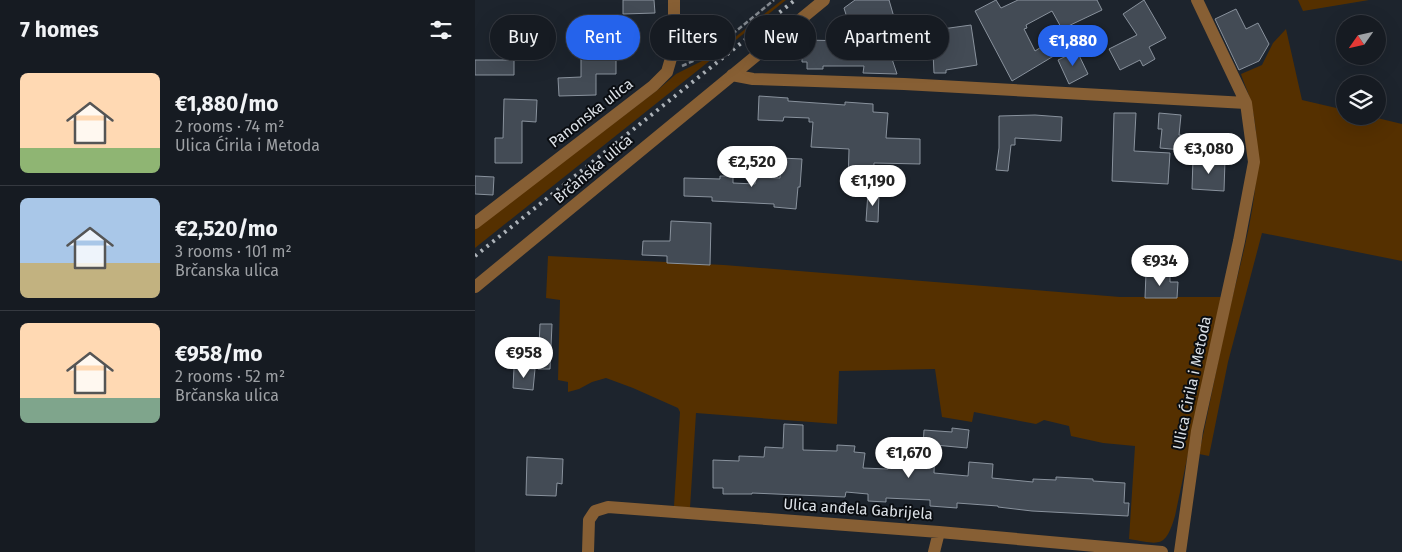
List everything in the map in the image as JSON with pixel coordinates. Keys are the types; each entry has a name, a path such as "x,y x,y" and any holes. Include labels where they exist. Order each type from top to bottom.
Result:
{"street":[{"path":"667,72 674,48 674,0"},
{"name":"Brčanska ulica","path":"475,288 824,0"},
{"name":"Ulica Ćirila i Metoda","path":"1180,552 1197,431 1253,176 1254,162 1253,142 1246,103 1197,0"},
{"name":"Panonska ulica","path":"475,223 653,86 667,72"},
{"path":"732,75 753,80 905,84 1246,103"},
{"name":"Ulica anđela Gabrijela","path":"588,552 589,520 595,511 608,507 939,532 1162,552"},
{"path":"934,552 939,532"}],"path":[{"path":"667,72 707,54 775,0"}],"shaded area":[{"path":"782,0 786,0 767,15 763,15"},
{"path":"1298,0 1369,0 1303,11"},
{"path":"745,29 745,33 735,41 735,37"},
{"path":"1286,29 1302,100 1336,108 1336,125 1386,125 1386,120 1402,124 1402,261 1262,233 1228,362 1209,456 1199,454 1223,337 1252,212 1256,184 1256,130 1250,99 1241,74 1262,65 1273,43"},
{"path":"704,60 711,60 475,248 475,229 676,74"},
{"path":"548,256 724,265 1120,297 1221,297 1175,516 1168,534 1160,542 1155,543 1129,539 1135,446 1103,443 1071,436 1069,426 1044,420 1036,424 974,412 972,422 942,417 935,369 839,371 837,424 696,413 690,508 674,506 680,412 678,408 606,378 568,392 568,382 558,380 560,300 546,298"}],"building":[{"path":"623,0 654,0 655,13 623,14"},
{"path":"855,0 889,0 893,15 846,15 844,8"},
{"path":"996,0 1001,8 1018,0 1097,0 1102,10 1062,29 1052,11 1026,25 1027,28 1024,29 1035,51 1049,42 1057,54 1012,81 975,11"},
{"path":"1144,0 1166,38 1149,47 1155,59 1143,66 1140,60 1120,70 1109,49 1137,35 1123,14"},
{"path":"1236,9 1246,29 1258,23 1269,44 1259,61 1239,70 1215,19"},
{"path":"971,25 977,65 946,70 946,73 934,73 933,60 949,60 949,28"},
{"path":"816,40 826,40 826,60 892,60 897,74 863,73 864,66 823,66 823,69 807,69 807,62 802,62 802,60 816,60"},
{"path":"1077,51 1088,74 1069,84 1058,60"},
{"path":"475,60 514,60 514,75 475,75"},
{"path":"581,60 616,60 616,74 596,74 596,95 559,96 558,78 581,77"},
{"path":"759,96 788,98 788,101 845,105 845,102 873,104 873,112 888,113 886,138 920,139 920,164 874,163 873,185 848,185 849,149 811,147 813,122 809,122 809,118 784,117 783,121 758,120"},
{"path":"504,99 537,100 536,122 522,121 522,163 495,163 495,138 503,138"},
{"path":"1114,113 1136,113 1134,151 1170,153 1168,184 1112,181"},
{"path":"1159,113 1181,115 1179,135 1204,137 1203,152 1160,148 1162,129 1158,129"},
{"path":"1035,115 1062,117 1061,141 1015,138 1015,145 1011,145 1008,171 996,170 999,148 999,116"},
{"path":"781,158 802,159 796,209 774,207 774,204 712,201 712,197 684,196 684,178 720,179 720,176 733,176 733,183 755,184 756,177 780,178"},
{"path":"1193,159 1225,160 1224,191 1192,189"},
{"path":"475,176 494,177 493,195 475,194"},
{"path":"868,192 879,193 878,222 866,221"},
{"path":"671,221 711,223 710,265 667,263 667,256 642,255 643,241 670,241"},
{"path":"1146,273 1170,275 1170,282 1178,282 1177,298 1145,298"},
{"path":"540,324 552,324 550,369 538,369"},
{"path":"514,368 535,369 533,390 513,388"},
{"path":"784,424 803,425 803,450 837,451 837,445 855,446 854,452 865,453 863,468 888,469 888,460 922,462 924,430 952,432 952,428 969,430 967,448 935,445 934,473 968,476 969,462 993,464 992,478 1033,482 1033,479 1056,480 1056,477 1125,483 1124,503 1129,503 1128,516 1032,511 957,503 957,508 930,506 930,500 886,498 886,502 868,501 868,494 846,492 845,497 752,493 723,494 723,488 713,488 713,460 739,461 739,456 764,457 765,447 783,448"},
{"path":"527,457 563,459 562,484 557,483 556,496 526,495"}],"railway":[{"path":"475,256 795,0"}]}
